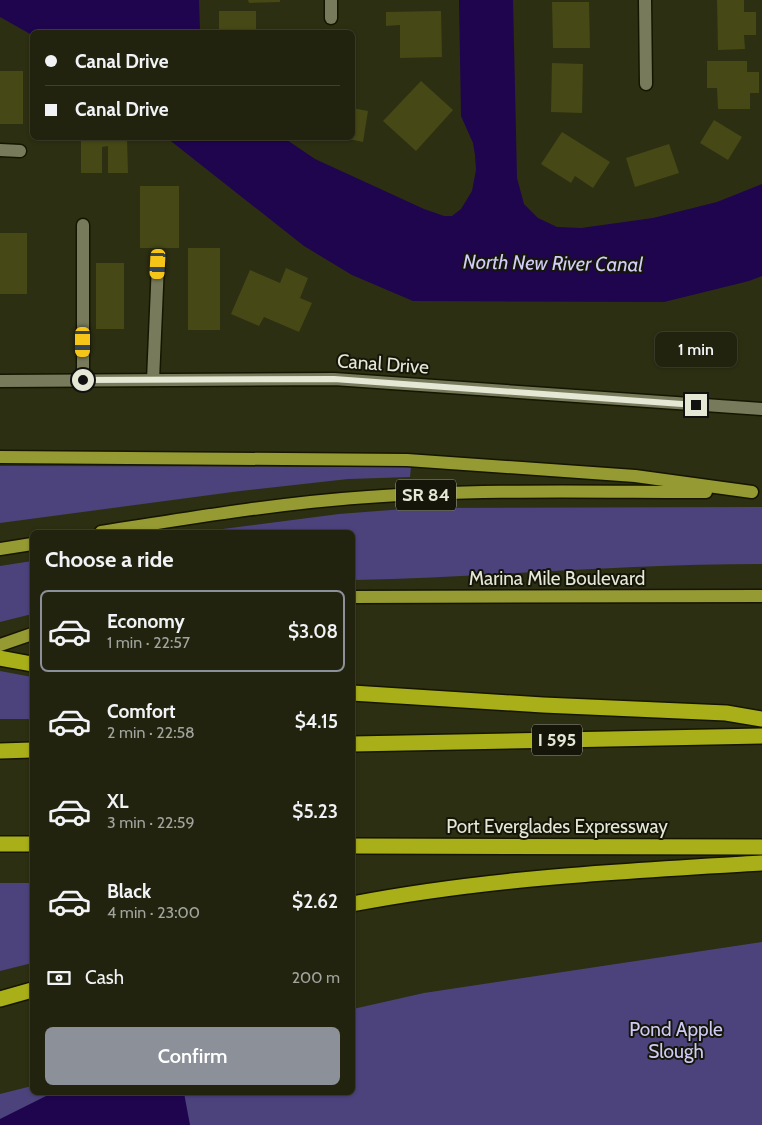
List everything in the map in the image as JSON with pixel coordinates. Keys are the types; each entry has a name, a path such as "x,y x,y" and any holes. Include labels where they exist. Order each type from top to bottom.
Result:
{"highway":[{"path":"0,658 30,664"},
{"path":"355,693 543,705 726,713 762,719"},
{"name":"I 595","path":"355,744 762,736"},
{"path":"0,751 30,750"},
{"path":"0,844 30,844"},
{"name":"Port Everglades Expressway","path":"355,846 762,847"},
{"path":"355,903 437,889 510,881 762,863"},
{"path":"0,999 30,991"}],"main road":[{"path":"0,457 407,460 635,476 757,492"},
{"name":"SR 84","path":"114,530 276,506 369,496 494,493 757,492"},
{"path":"0,549 30,544"},
{"name":"Marina Mile Boulevard","path":"355,597 762,596"},
{"path":"0,641 30,634"},
{"path":"0,645 30,635"}],"street":[{"path":"331,0 331,18"},
{"path":"645,0 646,84"},
{"path":"0,150 20,151"},
{"path":"83,225 83,380"},
{"path":"154,380 158,264"},
{"name":"Canal Drive","path":"0,381 334,379 762,409"}],"green space":[{"path":"0,466 411,467 410,477 348,479 240,491 0,523"},
{"path":"762,507 762,564 659,566 355,580 355,530 215,530 339,514 417,508"},
{"path":"30,561 30,614 0,622 0,566"},
{"path":"0,671 30,677 30,719 0,719"},
{"path":"0,883 30,883 30,964 0,971"},
{"name":"Pond Apple Slough","path":"762,942 762,1125 0,1125 0,1094 30,1086 30,1095 355,1095 355,1009 424,993"}],"water":[{"path":"0,0 199,0 200,30 30,30 30,34 0,17"},
{"name":"North New River Canal","path":"459,0 513,0 517,178 524,204 538,218 557,227 581,228 653,218 717,202 762,184 762,276 664,302 413,301 352,275 304,246 170,140 287,140 315,159 424,209 444,216 452,216 461,209 472,191 476,170 473,143 461,116"},
{"path":"48,1095 184,1095 190,1125 0,1125 0,1119"}],"building":[{"path":"248,0 280,0 280,2 249,3"},
{"path":"717,0 744,0 744,12 756,12 756,35 744,35 745,49 718,50"},
{"path":"552,2 589,2 590,48 553,48"},
{"path":"219,11 256,11 256,30 219,30"},
{"path":"441,11 442,57 400,58 400,25 386,26 386,12"},
{"path":"707,61 747,61 747,72 759,72 759,93 750,93 750,109 718,109 717,88 707,88"},
{"path":"552,63 583,64 582,113 551,112"},
{"path":"0,71 23,71 23,124 0,124"},
{"path":"421,81 453,110 416,151 383,121"},
{"path":"355,109 368,111 363,142 354,140"},
{"path":"714,120 742,137 728,160 700,143"},
{"path":"562,132 610,162 593,188 575,176 571,183 541,164"},
{"path":"81,140 127,140 128,173 108,173 108,146 102,147 102,173 81,173"},
{"path":"669,144 679,173 635,187 626,158"},
{"path":"140,186 179,186 179,248 140,248"},
{"path":"0,233 27,233 27,294 0,294"},
{"path":"188,248 220,248 220,330 188,330"},
{"path":"96,263 124,263 124,329 96,329"},
{"path":"286,268 308,278 300,298 312,303 299,332 264,317 259,326 231,314 250,270 280,283"}],"route":[{"path":"83,380 334,379 696,405"}]}
